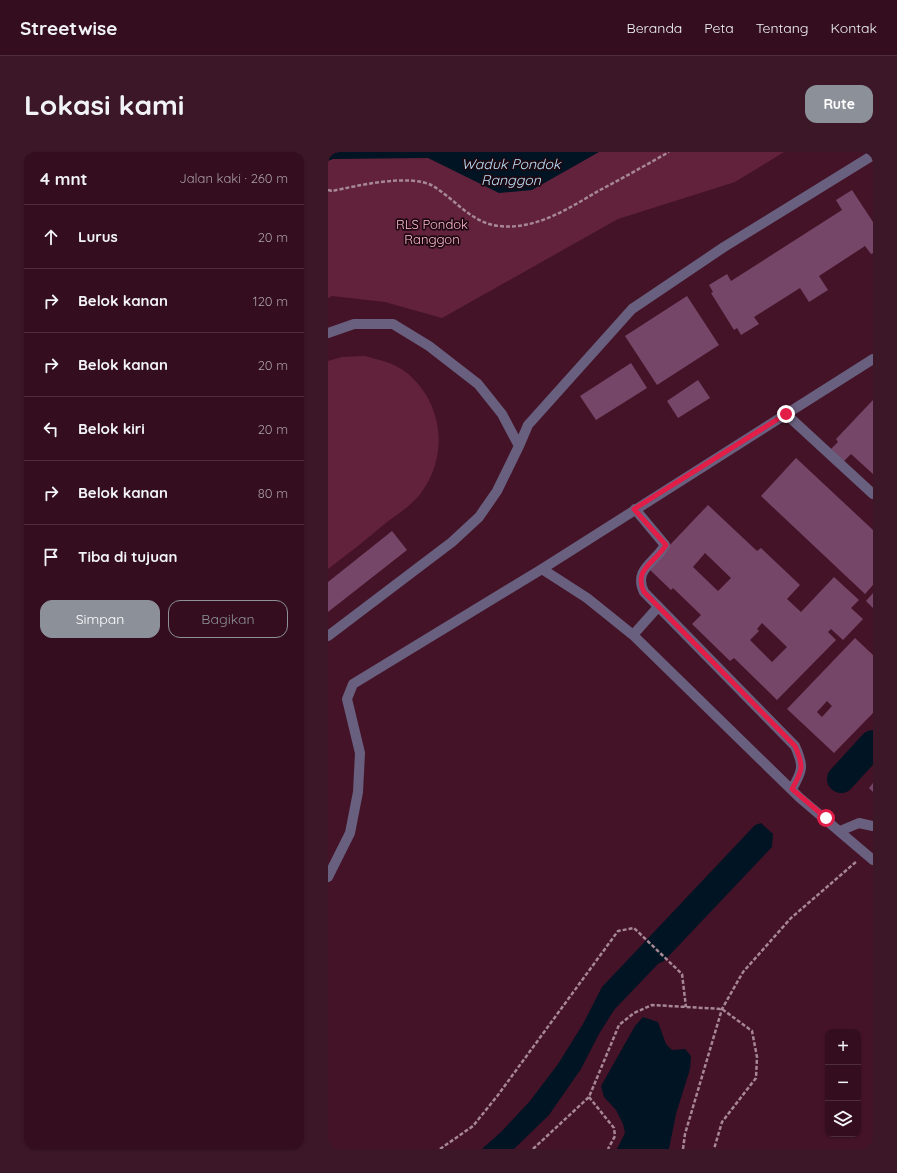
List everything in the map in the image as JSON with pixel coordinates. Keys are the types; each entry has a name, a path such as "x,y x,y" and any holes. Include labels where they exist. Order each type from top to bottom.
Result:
{"lane":[{"path":"328,636 452,542 479,517 497,491 528,425 632,309 724,247 873,154"},
{"path":"328,333 354,324 392,324 423,342 478,384 502,414 519,446"},
{"path":"328,877 350,833 358,792 360,753 347,699 353,684 542,569 634,509 873,359"},
{"path":"786,414 873,494"},
{"path":"634,509 666,545 642,572 640,580 644,592 795,746 801,760 802,768 792,789"},
{"path":"542,569 587,598 633,635 800,798 826,818 869,857"},
{"path":"633,635 658,607"},
{"path":"840,831 859,823 873,826"}],"path":[{"path":"328,190 332,191 364,183 419,181 432,186 460,208 481,221 499,226 525,225 551,218 669,152"},
{"path":"683,1149 685,1134 722,1009 743,972 791,918 869,857"},
{"path":"440,1149 472,1126 498,1095 618,931 634,928 682,974 686,1007"},
{"path":"533,1149 588,1098 619,1025 634,1013 652,1005 722,1009 752,1031 757,1057 756,1078 722,1122 714,1149"},
{"path":"588,1098 614,1128 615,1136 608,1149"}],"green space":[{"name":"RLS Pondok Ranggon","path":"328,152 784,152 735,182 618,219 442,318 385,302 332,296 328,298"},
{"path":"365,356 387,362 397,367 407,373 419,385 428,398 434,413 438,428 439,444 431,475 420,495 406,508 328,569 328,361 342,357"}],"water":[{"name":"Waduk Pondok Ranggon","path":"328,152 599,152 532,190 499,193 428,158 333,159 328,161"},
{"path":"761,823 773,834 772,847 664,961 658,964 614,1010 599,1034 581,1069 549,1115 514,1149 482,1149 502,1131 530,1101 558,1064 583,1024 602,987 755,825"},
{"path":"643,1017 658,1022 666,1044 672,1050 685,1049 691,1056 690,1069 676,1114 669,1149 617,1149 625,1133 623,1124 616,1110 604,1097 601,1086 635,1026"}],"building":[{"path":"852,190 873,222 873,253 871,254 865,246 819,276 828,290 809,302 800,288 754,317 759,324 741,335 737,328 734,330 711,293 713,292 709,285 727,274 731,281 842,210 836,200"},
{"path":"687,296 719,345 657,385 625,336"},
{"path":"631,363 647,388 596,420 580,396"},
{"path":"698,380 710,398 678,418 667,401"},
{"path":"873,400 873,474 851,454 843,462 830,450 838,442 836,439"},
{"path":"796,458 873,530 873,585 865,594 761,496"},
{"path":"708,505 757,551 761,548 800,585 787,599 801,612 834,577 859,600 851,608 863,619 843,640 831,629 828,632 836,640 777,700 734,658 730,661 692,624 701,615 673,588 671,590 648,568","holes":["705,553 731,578 718,591 693,567","762,623 787,647 772,662 750,640 759,631 757,629"]},
{"path":"392,531 407,550 328,612 328,582"},
{"path":"873,593 873,608 866,601"},
{"path":"855,638 873,655 873,713 834,753 787,709","holes":["827,701 832,706 822,717 817,712"]},
{"path":"873,783 873,792 869,788"}],"waterway":[{"path":"841,779 873,744"}],"route":[{"path":"786,414 634,509 666,545 657,557 642,572 640,580 644,592 658,607 795,746 801,760 802,768 800,776 792,789 800,798 826,818"}]}
